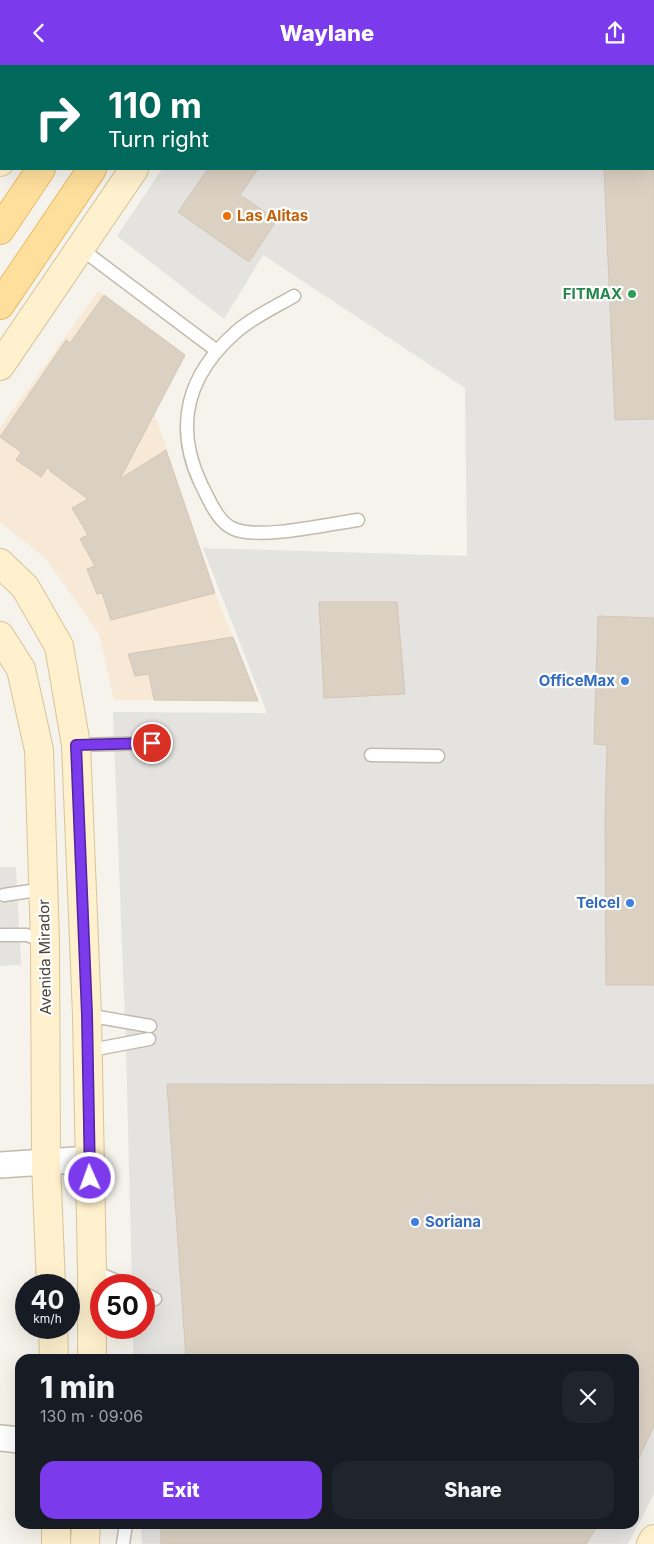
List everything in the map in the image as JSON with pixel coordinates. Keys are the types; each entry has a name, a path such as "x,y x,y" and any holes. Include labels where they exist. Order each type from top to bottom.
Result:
{"main road":[{"path":"0,230 39,170"},
{"path":"0,305 91,170"},
{"path":"0,366 135,170"},
{"path":"0,563 25,587 59,646 76,745 87,1015 86,1051 90,1159 92,1354"},
{"name":"Avenida Mirador","path":"0,636 21,669 39,750 45,942 46,1163 51,1274"},
{"path":"53,1339 54,1354"},
{"path":"56,1529 56,1544"},
{"path":"85,1544 86,1529"},
{"path":"651,1544 654,1539"}],"street":[{"path":"0,1165 90,1159"},
{"path":"0,1438 15,1440"}],"lane":[{"path":"80,248 216,351"},
{"path":"294,296 237,331 216,351 201,371 188,406 188,444 199,479 214,511 233,529 257,534 358,520"},
{"path":"76,745 152,743"},
{"path":"371,755 438,756"},
{"path":"4,895 44,889"},
{"path":"2,935 27,935 45,942"},
{"path":"87,1015 150,1026"},
{"path":"86,1051 148,1039"},
{"path":"92,1271 100,1274"},
{"path":"89,1529 98,1544"},
{"path":"123,1544 125,1529"}],"shaded area":[{"path":"161,170 654,170 654,1494 639,1523 639,1354 133,1354 133,1339 155,1339 155,1274 132,1274 126,1049 113,712 267,713 203,548 467,556 465,388 263,255 224,319 117,236"},
{"path":"98,291 185,355 154,412 215,593 259,701 114,700 99,634 46,559 0,522 0,428"},
{"path":"0,867 16,867 21,965 0,966"},
{"path":"141,1529 636,1529 628,1544 142,1544"}],"building":[{"name":"Las Alitas","path":"207,170 257,170 240,195 277,220 249,262 178,212"},
{"name":"FITMAX","path":"604,170 654,170 654,419 615,420"},
{"path":"104,295 185,355 120,479 166,450 215,593 111,620 102,593 97,594 87,569 95,566 80,539 88,535 72,508 88,499 51,472 48,467 41,477 16,460 21,452 0,437 66,340 70,343"},
{"path":"319,602 397,602 405,694 324,698"},
{"path":"598,616 654,618 654,985 606,985 605,820 607,745 594,744"},
{"path":"233,637 258,701 154,700 149,674 135,676 128,654"},
{"name":"Soriana","path":"167,1084 654,1085 654,1426 639,1458 639,1354 186,1354"},
{"path":"161,1529 596,1529 586,1544 161,1544"}],"place":[{"name":"Las Alitas","path":"227,216"},
{"name":"FITMAX","path":"632,294"},
{"name":"OfficeMax","path":"625,681"},
{"name":"Telcel","path":"630,903"},
{"name":"Soriana","path":"415,1222"}],"route":[{"path":"90,1178 86,1051 87,1015 76,745 152,743"}]}
